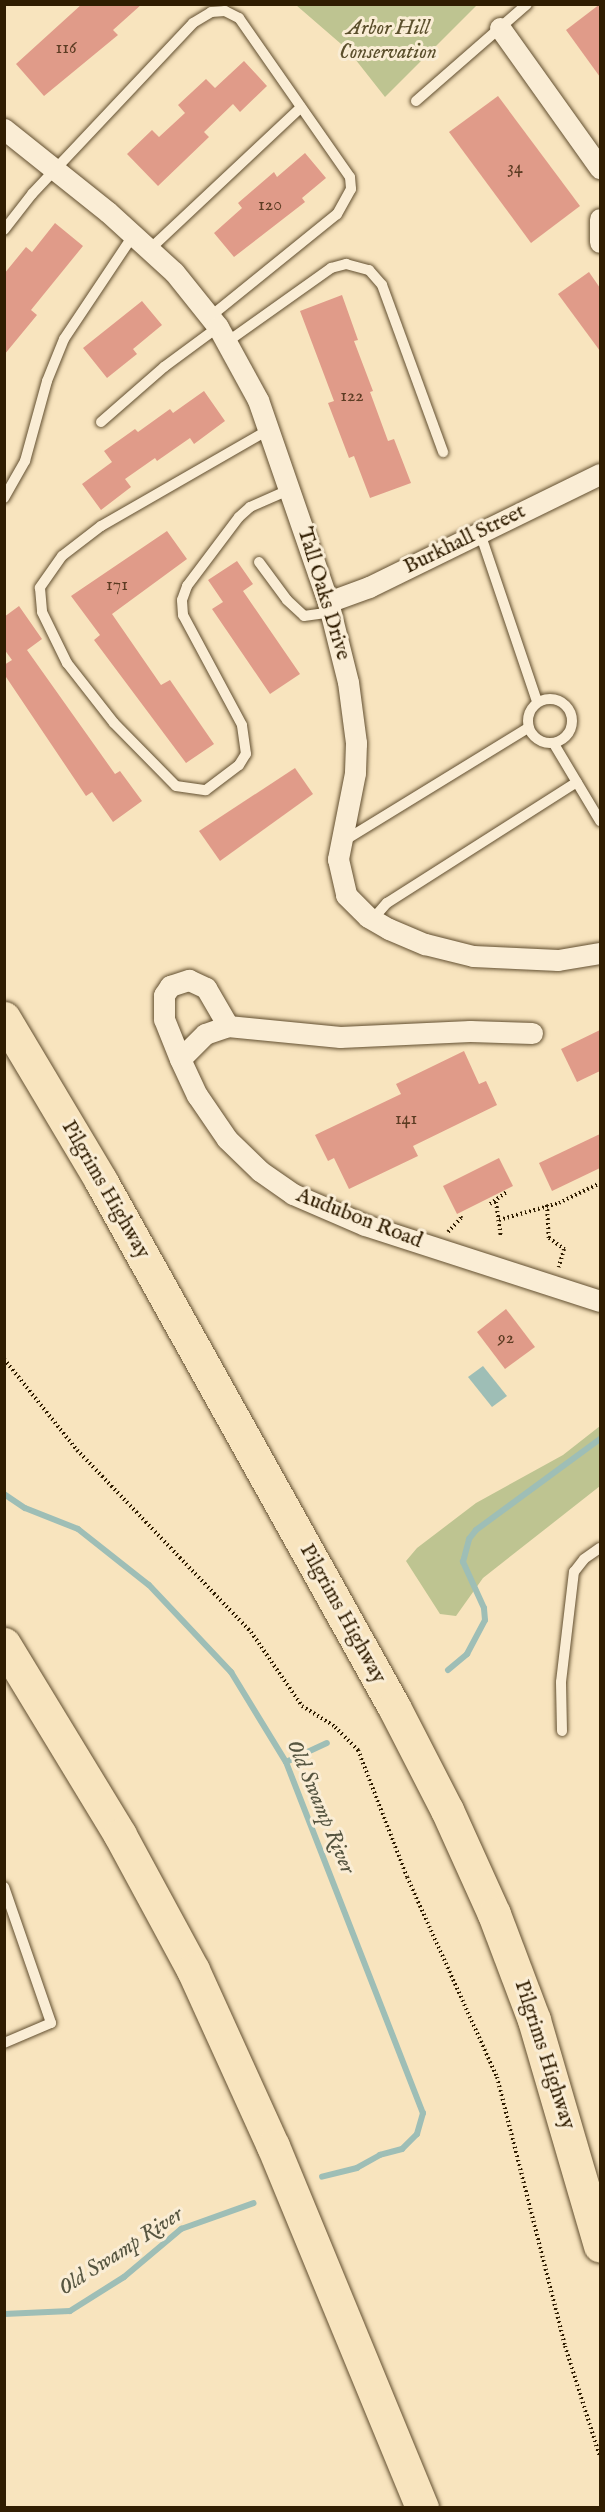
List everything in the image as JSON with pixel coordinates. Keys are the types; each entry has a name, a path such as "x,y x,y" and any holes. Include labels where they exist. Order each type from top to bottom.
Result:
{"highway":[{"name":"Pilgrims Highway","path":"4,1018 101,1181 394,1707 447,1810 487,1896 534,2020 600,2246"},
{"path":"4,1644 125,1843 206,1996 273,2146 422,2508"}],"street":[{"path":"500,28 600,168"},
{"name":"Tall Oaks Drive","path":"4,129 56,168 150,249 218,329 270,429 329,607 348,682 356,743 355,773 341,843 341,884 356,906 372,920 425,944 473,956 558,960 600,953"},
{"path":"600,219 600,242"},
{"name":"Burkhall Street","path":"329,607 480,532 598,480"},
{"name":"Audubon Road","path":"228,1026 206,988 189,980 178,981 170,986 164,995 164,1019 197,1095 227,1138 260,1172 293,1194 365,1225 600,1300"},
{"path":"180,1059 205,1034 228,1026 350,1037 470,1030 532,1033"}],"lane":[{"path":"416,101 527,4"},
{"path":"4,230 56,168 193,23 211,12 225,11 239,18 350,177 347,201 337,214 218,329"},
{"path":"150,249 300,107"},
{"path":"4,498 25,461 47,381 64,339 134,234"},
{"path":"101,422 164,367 218,329 331,268 346,264 369,270 382,285 443,452"},
{"path":"270,429 101,526 62,556 40,588 42,612 67,663 114,723 176,786 206,790 239,765 246,754 242,725 183,615 182,600 188,586 239,517 250,507 291,489"},
{"path":"480,532 537,701"},
{"path":"259,562 287,600 304,616 329,607"},
{"path":"554,744 565,739 571,729 571,713 549,698 537,701 530,708 528,728 534,736 554,744 600,821"},
{"path":"341,843 528,728"},
{"path":"372,920 387,903 577,782"},
{"path":"562,1731 561,1682 574,1572 584,1559 600,1548"},
{"path":"4,1887 51,2023 4,2043"}],"path":[{"path":"499,1220 547,1205 600,1184"},
{"path":"490,1204 496,1202 508,1191"},
{"path":"496,1202 501,1236"},
{"path":"547,1205 549,1239 564,1249 563,1254"},
{"path":"456,1221 460,1214"},
{"path":"4,1359 77,1450 251,1632 302,1706 335,1727 358,1750 407,1877 497,2077 565,2346 600,2457"}],"green space":[{"name":"Arbor Hill Conservation","path":"296,5 477,5 385,97 348,50"},
{"path":"600,1426 600,1486 483,1578 456,1616 440,1614 406,1561 417,1548 476,1503 563,1455"}],"water":[{"path":"483,1366 507,1396 492,1407 468,1377"}],"building":[{"path":"82,4 142,4 113,30 118,35 44,96 16,64"},
{"path":"600,4 600,77 566,30"},
{"path":"244,61 267,86 240,112 233,104 204,132 209,137 158,186 127,154 152,130 159,137 185,113 178,105 206,79 215,88"},
{"path":"498,96 580,206 531,243 449,132"},
{"path":"305,153 326,178 302,198 305,202 234,257 214,233 242,208 238,203 274,172 277,177"},
{"path":"55,223 83,246 31,310 37,315 4,355 4,274 26,247 32,252"},
{"path":"589,272 600,288 600,351 558,294"},
{"path":"342,295 358,340 354,341 373,391 370,392 388,441 394,439 411,483 370,498 354,456 349,458 328,403 334,401 300,311"},
{"path":"142,301 162,325 133,349 137,354 107,378 83,348"},
{"path":"204,391 225,421 194,444 190,438 157,461 155,458 125,479 131,487 101,510 82,484 112,462 104,451 135,429 138,432 170,409 173,413"},
{"path":"167,531 187,559 112,614 161,685 170,680 214,744 186,763 94,640 100,635 71,596"},
{"path":"237,561 253,584 243,591 300,674 270,694 212,609 223,602 208,580"},
{"path":"19,606 42,639 27,650 115,774 120,771 142,801 113,822 92,792 86,796 4,674 4,665 12,660 4,649 4,617"},
{"path":"295,768 313,794 220,861 199,831"},
{"path":"600,1030 600,1071 577,1082 561,1049"},
{"path":"464,1051 479,1084 486,1081 497,1105 413,1146 418,1156 349,1189 334,1158 328,1161 315,1135 401,1094 396,1084"},
{"path":"600,1134 600,1168 552,1191 539,1163"},
{"path":"499,1158 513,1186 457,1214 443,1186"},
{"path":"506,1309 535,1347 505,1369 477,1332"}],"waterway":[{"path":"448,1670 467,1654 485,1620 484,1608 463,1562 469,1539 476,1530 600,1439"},
{"name":"Old Swamp River","path":"4,1494 25,1508 78,1529 149,1585 231,1672 286,1762 423,2113 417,2134 402,2149 380,2155 357,2168 322,2177"},
{"path":"286,1762 327,1743"},
{"name":"Old Swamp River","path":"4,2314 70,2311 124,2277 181,2229 254,2203"}]}
